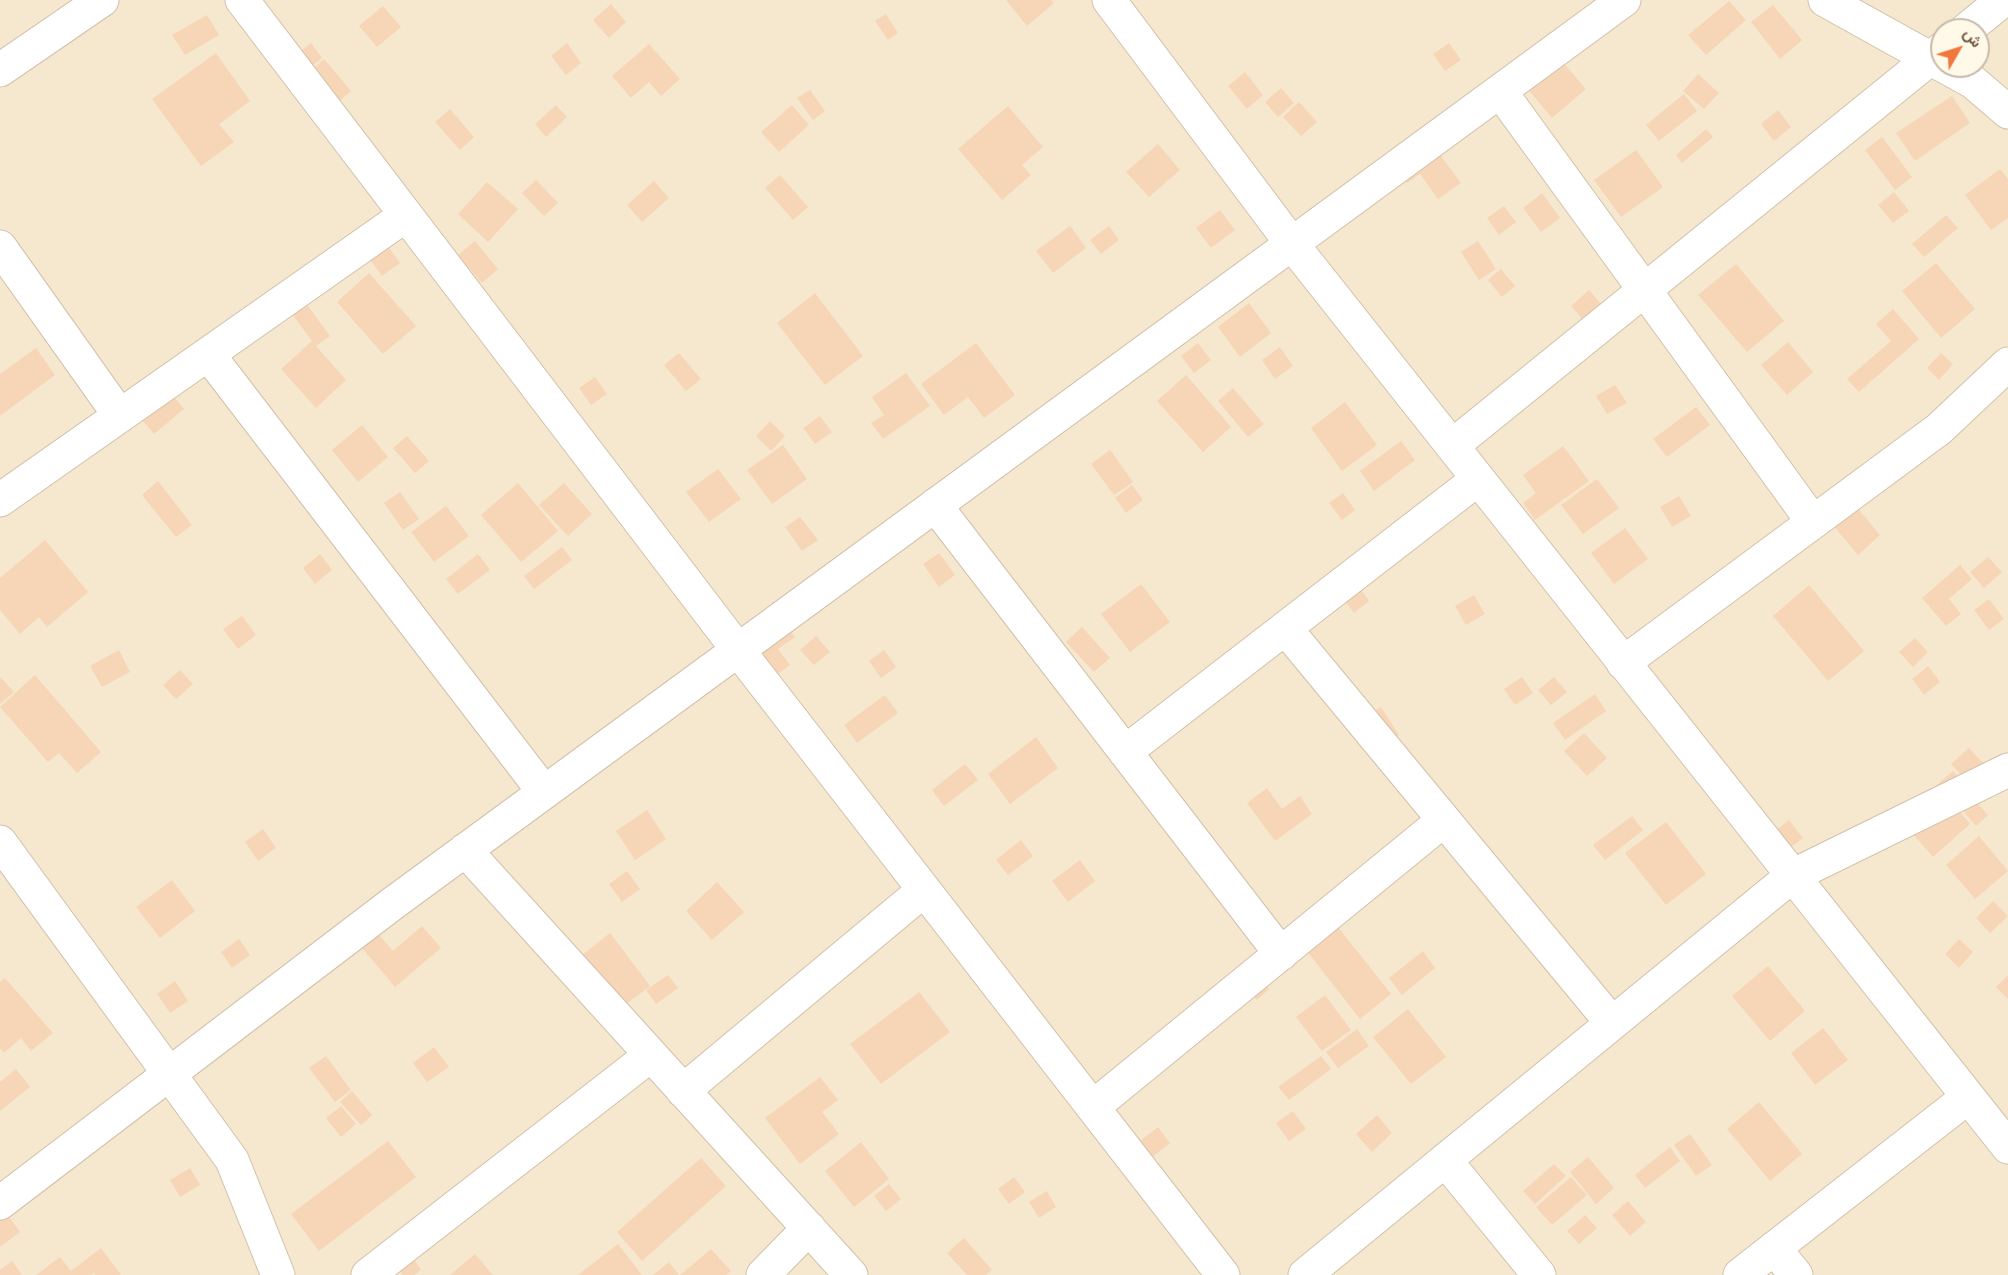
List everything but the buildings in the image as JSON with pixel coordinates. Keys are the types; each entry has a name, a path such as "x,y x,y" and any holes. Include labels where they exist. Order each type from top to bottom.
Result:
{"street":[{"path":"0,69 102,0"},
{"path":"242,0 738,650 1223,1275"},
{"path":"1109,0 1292,244 2008,1147"},
{"path":"0,1203 465,850 1624,0"},
{"path":"1825,0 1930,55"},
{"path":"1981,18 2003,0"},
{"path":"1452,446 1645,290 1930,68"},
{"path":"1967,78 2008,112"},
{"path":"1500,91 1813,522"},
{"path":"0,500 406,215"},
{"path":"0,247 120,416"},
{"path":"208,354 544,792"},
{"path":"1623,663 1939,429 2008,364"},
{"path":"1125,752 1478,479"},
{"path":"935,505 1281,954"},
{"path":"1285,628 1612,1023"},
{"path":"1305,1275 1792,876 2008,770"},
{"path":"1093,1107 1444,820"},
{"path":"0,842 232,1160 278,1275"},
{"path":"465,850 851,1275"},
{"path":"683,1091 924,890"},
{"path":"368,1275 651,1055"},
{"path":"1740,1275 1968,1097"},
{"path":"1445,1160 1539,1275"},
{"path":"763,1275 809,1228"},
{"path":"1774,1248 1796,1275"}],"shaded area":[{"path":"0,0 2008,0 2008,1275 0,1275"}]}
